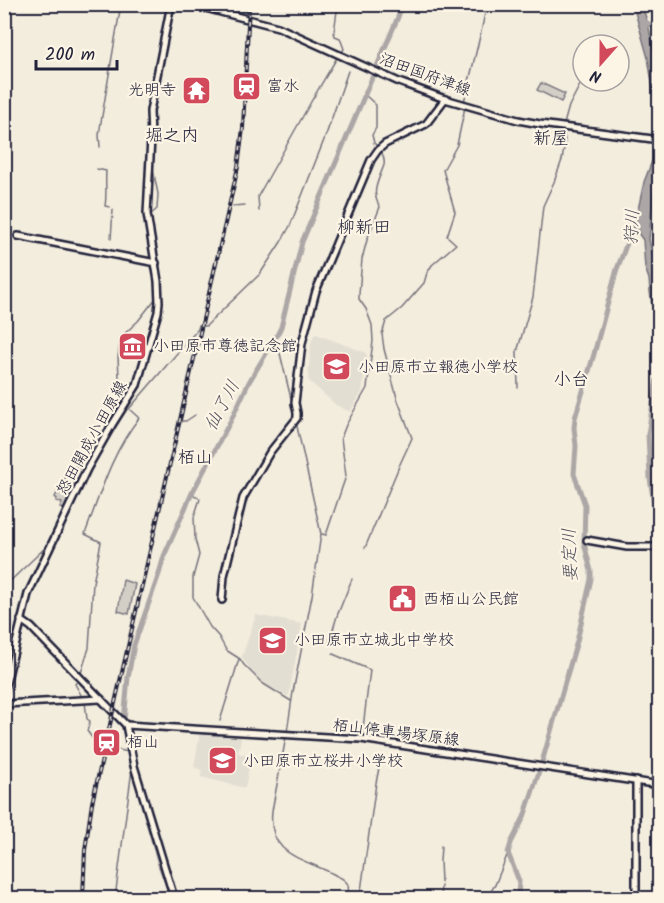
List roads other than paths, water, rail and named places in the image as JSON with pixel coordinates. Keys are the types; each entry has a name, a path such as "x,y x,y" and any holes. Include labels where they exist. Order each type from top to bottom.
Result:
{"main road":[{"name":"怒田開成小田原線","path":"4,692 30,587 87,469 139,382 158,312 156,263 147,214 150,111 171,4"},
{"name":"沼田国府津線","path":"190,4 278,27 415,89 445,99 518,120 660,140"},
{"path":"222,600 225,576 243,498 270,453 296,420 295,403 302,343 316,291 371,160 380,149 426,124 445,99"},
{"path":"18,236 156,263"},
{"path":"136,260 154,256"},
{"path":"587,540 627,547 658,547"},
{"path":"21,620 31,627 124,723 134,766 174,898"},
{"path":"4,704 101,699"},
{"name":"栢山停車場塚原線","path":"124,723 361,739 659,785"},
{"path":"636,781 636,898"}],"water":[{"name":"狩川","path":"633,5 642,5 659,78 659,174 653,194 649,239 659,290 659,321 652,305 649,279 645,268 643,240 636,230 625,248 654,156 656,127 656,108 648,58"}],"waterway":[{"path":"100,147 99,135 121,4"},
{"path":"165,47 174,4"},
{"path":"338,4 334,32 335,36 340,38 344,49 341,53"},
{"name":"仙了川","path":"130,759 124,721 128,677 134,645 164,556 192,493 249,382 281,327 302,242 402,4"},
{"path":"464,102 481,32 485,4"},
{"path":"642,21 660,28"},
{"path":"259,211 258,196 338,56"},
{"path":"80,676 89,648 93,583 101,542 85,534 114,459 139,418 129,409 199,325 206,326 260,274 281,242 290,226 326,135 348,71"},
{"path":"158,86 160,73"},
{"path":"564,124 576,93"},
{"path":"365,95 376,105 376,128 372,135 378,147"},
{"path":"365,548 412,438 397,398 382,334 386,321 402,308 424,283 432,265 456,244 447,236 455,212 443,170 457,145 465,107"},
{"path":"518,388 517,352 533,297 543,206 562,160 564,130"},
{"path":"322,534 326,535 346,476 341,438 367,388 373,341 372,325 359,299 359,294 362,259 380,207 376,191 384,165 381,151"},
{"path":"150,215 157,209 158,194 152,164"},
{"path":"97,169 106,171 105,206 110,207"},
{"path":"233,206 245,205"},
{"path":"111,239 113,210"},
{"path":"154,243 160,274"},
{"name":"要定川","path":"518,898 519,881 508,853 524,817 540,769 577,641 591,579 584,543 585,505 574,474 575,418 617,269 627,243"},
{"path":"96,448 121,401 121,393 117,386 121,337 138,321 156,298"},
{"path":"276,337 294,411"},
{"path":"660,360 648,434 650,478 660,546"},
{"path":"182,421 195,415"},
{"path":"287,732 321,534 296,422"},
{"path":"192,492 200,499 194,517 195,539 199,555 193,577 193,597 226,650 240,659 262,683 291,701"},
{"path":"4,587 49,544"},
{"path":"329,643 352,579"},
{"path":"333,654 370,670 362,736"},
{"path":"220,721 239,659"},
{"path":"78,680 75,684 85,702 87,719 90,721 87,731 96,743 104,747"},
{"path":"286,737 272,811 272,827 276,838 291,854 345,880 348,887 347,898"},
{"path":"107,747 128,752"},
{"path":"360,898 381,758"},
{"path":"115,898 132,769"},
{"name":"仙了川","path":"145,811 168,886"},
{"path":"441,846 441,882"},
{"path":"486,898 495,885 508,853"},
{"path":"658,898 660,854"},
{"path":"440,898 441,886"}],"railway":[{"path":"83,898 85,850 92,803 238,167 243,128 249,4"}],"place":[{"name":"富水","path":"246,86"},
{"name":"光明寺","path":"197,90"},
{"name":"小田原市尊徳記念館","path":"132,346"},
{"name":"小田原市立報徳小学校","path":"337,367"},
{"name":"西栢山公民館","path":"402,599"},
{"name":"小田原市立城北中学校","path":"273,640"},
{"name":"栢山","path":"106,742"},
{"name":"小田原市立桜井小学校","path":"222,761"}],"district":[{"name":"堀之内","path":"172,136"},
{"name":"新屋","path":"551,139"},
{"name":"柳新田","path":"364,228"},
{"name":"小台","path":"571,380"},
{"name":"栢山","path":"195,458"}]}
